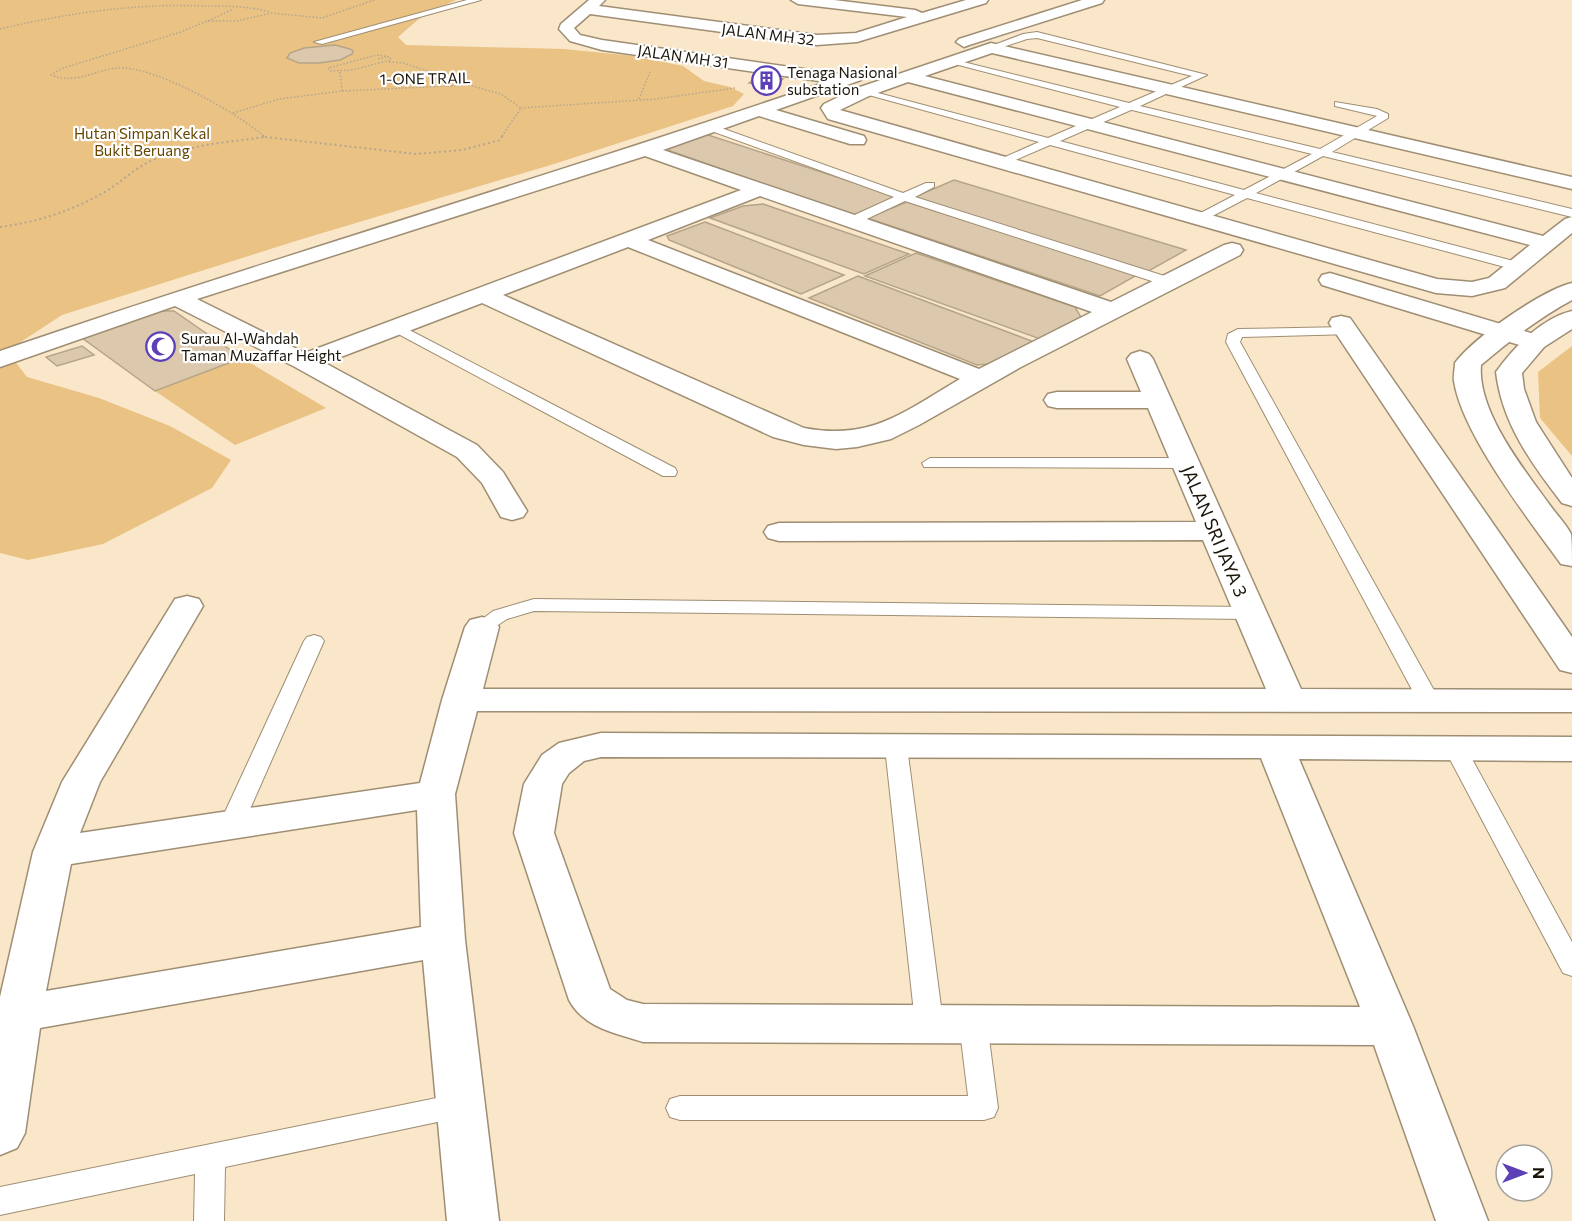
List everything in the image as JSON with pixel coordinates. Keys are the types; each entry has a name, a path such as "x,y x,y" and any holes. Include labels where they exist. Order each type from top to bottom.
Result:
{"street":[{"path":"798,0 928,15"},
{"name":"JALAN MH 32","path":"592,4 817,40 857,38 981,0"},
{"path":"1097,0 855,86 833,104 830,111 842,117 1000,163 1199,230 1246,255"},
{"name":"JALAN MH 31","path":"592,4 568,24 566,29 575,38 602,45 766,68 855,86"},
{"path":"0,359 177,298 645,150 759,111 855,86 909,76 991,48 1572,183"},
{"path":"909,76 1546,243"},
{"path":"759,111 1120,217"},
{"path":"645,150 1113,311"},
{"path":"304,362 394,326 759,190"},
{"path":"1199,230 1282,243 1416,282 1456,289 1486,287 1497,283 1572,223"},
{"path":"627,239 981,378"},
{"path":"482,294 772,426 803,437 824,440 868,437 885,431 981,378 1169,282 1282,243"},
{"path":"1289,268 1313,252"},
{"path":"1311,274 1535,342"},
{"path":"1572,290 1500,332 1468,364 1467,375 1472,400 1506,465 1572,557"},
{"path":"177,298 304,362 467,451 485,465 492,474 512,511"},
{"path":"1572,318 1535,342 1509,372 1513,399 1544,462 1572,497"},
{"path":"1344,327 1572,662"},
{"name":"JALAN SRI JAYA 3","path":"1140,359 1289,702"},
{"path":"1057,400 1158,400"},
{"path":"779,532 1215,531"},
{"path":"0,1133 10,1016 53,852 81,782 187,606"},
{"path":"473,1221 443,940 436,794 460,700 482,627"},
{"path":"460,700 1572,701"},
{"path":"1390,1026 929,1022 644,1023 613,1014 592,1000 534,832 543,784 555,764 572,752 601,746 1275,746 1572,749"},
{"path":"1275,746 1390,1026 1462,1221"},
{"path":"53,852 436,794"},
{"path":"10,1016 443,940"}],"lane":[{"path":"319,42 477,0"},
{"path":"991,48 1026,36 1037,35 1202,75 1000,163"},
{"path":"954,62 1572,213"},
{"path":"855,86 1050,142 1516,266"},
{"path":"1199,230 1246,194 1358,133 1384,116 1377,112 1339,104"},
{"path":"710,127 904,197 1169,282"},
{"path":"852,221 930,185"},
{"path":"394,326 669,472"},
{"path":"1344,327 1238,333 1233,337 1233,342 1429,701"},
{"path":"930,463 1185,463"},
{"path":"482,627 496,616 511,609 534,605 1250,613"},
{"path":"231,825 314,641"},
{"path":"896,747 929,1022"},
{"path":"1455,747 1572,966"},
{"path":"680,1108 984,1108 973,1023"},
{"path":"0,1201 461,1105"},
{"path":"209,1221 210,1157"}],"path":[{"path":"0,29 151,5 236,7 322,18 374,0"},
{"path":"236,7 180,32 63,68 51,75 60,80 78,80 110,69 123,67 138,70 176,85 232,113 256,128 265,137"},
{"path":"207,21 237,21 271,13"},
{"path":"390,57 367,56 328,68 330,71 340,72 387,62 404,63 469,85"},
{"path":"378,59 390,57"},
{"path":"387,62 391,60 390,57"},
{"path":"0,227 24,225 78,206 118,183 141,166 173,153 265,137 416,154 462,150 500,140 521,108 656,99 726,90 740,86 766,68"},
{"path":"340,72 342,91"},
{"name":"1-ONE TRAIL","path":"232,113 279,99 342,91 469,85 501,94 521,108"}],"green space":[{"name":"Hutan Simpan Kekal Bukit Beruang","path":"0,0 456,0 420,18 398,37 406,45 564,49 634,56 683,66 704,81 730,87 744,94 733,106 554,164 299,240 62,315 7,351 27,377 99,398 170,426 231,460 212,488 103,544 28,560 0,553"},
{"path":"1572,346 1572,456 1540,418 1538,372"},
{"path":"242,358 326,408 235,445 155,391"}],"building":[{"path":"335,45 350,49 353,51 352,54 340,60 319,63 299,63 287,58 290,53 304,48"},
{"name":"Tenaga Nasional substation","path":"758,76 783,79 774,86 749,83"},
{"path":"702,133 898,197 853,215 670,151 667,144"},
{"path":"954,180 1186,250 1145,273 910,199"},
{"path":"907,202 1137,275 1100,296 867,218"},
{"path":"763,204 909,254 864,274 710,218 743,206"},
{"path":"705,222 844,275 801,294 669,240 667,236"},
{"path":"916,253 1075,307 1082,319 1043,340 865,276"},
{"path":"858,276 1037,343 1000,363 977,365 809,298"},
{"name":"Surau Al-Wahdah Taman Muzaffar Height","path":"153,311 174,311 242,358 155,391 78,335"},
{"path":"82,346 94,355 57,366 46,357"}],"place":[{"name":"Tenaga Nasional substation","path":"766,81"},
{"name":"Surau Al-Wahdah Taman Muzaffar Height","path":"160,347"}]}
